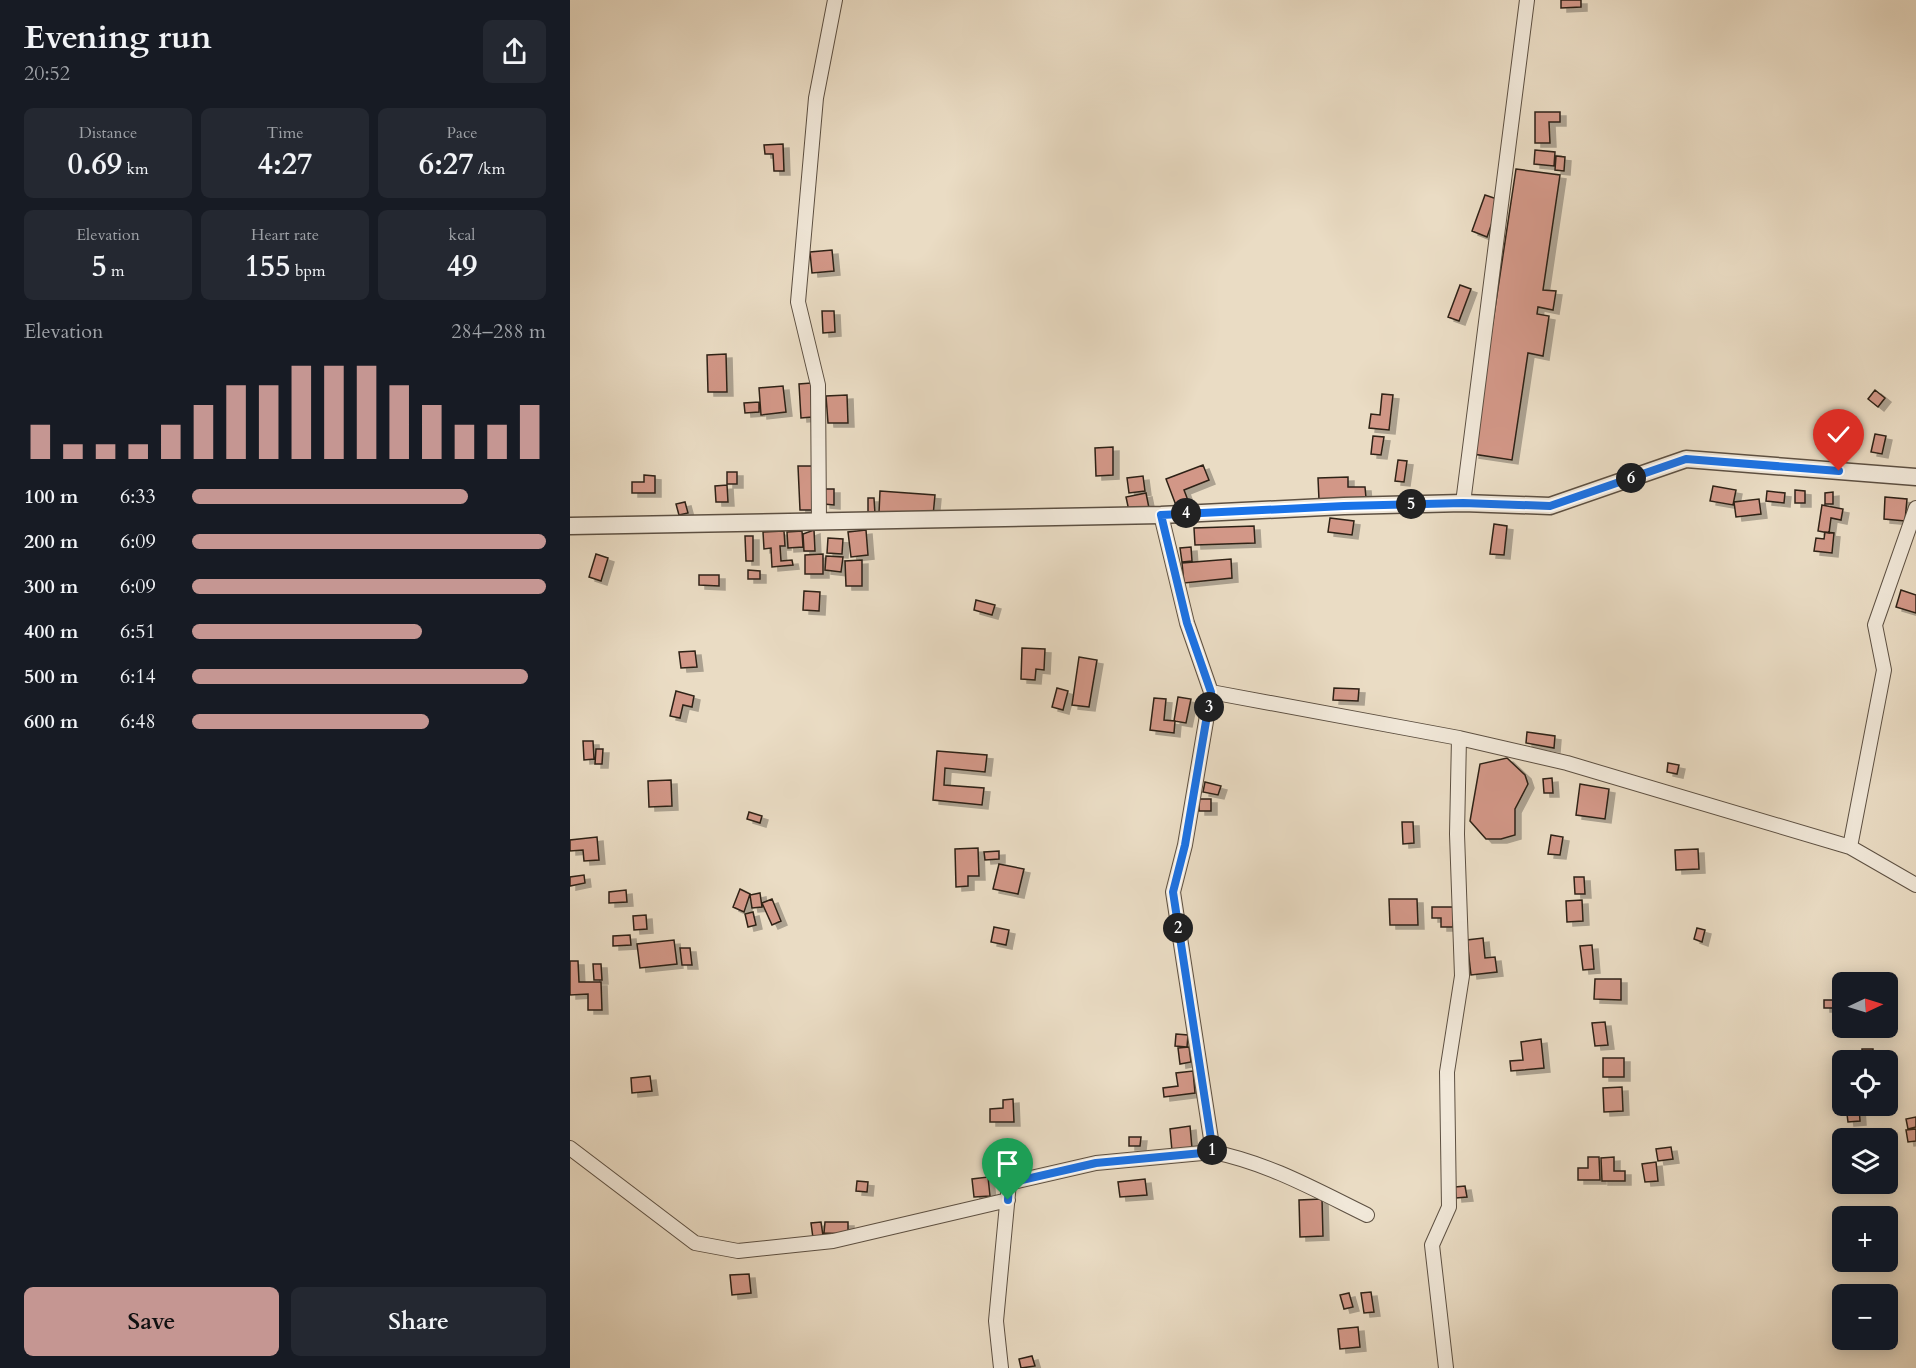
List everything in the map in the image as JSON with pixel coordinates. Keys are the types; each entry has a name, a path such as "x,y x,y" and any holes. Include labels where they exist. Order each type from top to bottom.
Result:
{"street":[{"path":"819,522 818,385 798,303 816,98 835,0"},
{"path":"1463,503 1527,0"},
{"path":"570,526 1161,515 1463,503 1550,506 1686,459 1916,477"},
{"path":"1850,847 1884,670 1875,625 1916,508"},
{"path":"1161,515 1187,623 1211,692 1185,845 1173,892 1213,1152"},
{"path":"1211,692 1459,738 1567,763 1850,847 1916,885"},
{"path":"1446,1368 1432,1245 1449,1207 1447,1072 1462,976 1457,834 1459,738"},
{"path":"570,1148 695,1243 738,1251 833,1241 1008,1200"},
{"path":"1000,1368 996,1321 1009,1183 1096,1163 1213,1152 1274,1169 1367,1215"}],"building":[{"path":"1561,0 1581,0 1581,7 1561,8"},
{"path":"1535,112 1560,112 1560,122 1549,122 1550,143 1535,143"},
{"path":"783,144 784,171 774,171 773,154 765,154 764,145"},
{"path":"1535,150 1555,152 1554,166 1534,164"},
{"path":"1556,156 1565,157 1564,171 1555,170"},
{"path":"1516,169 1560,175 1543,290 1556,291 1553,310 1538,307 1537,314 1549,316 1543,356 1528,353 1512,460 1473,454"},
{"path":"1485,195 1500,200 1487,237 1472,231"},
{"path":"832,250 834,271 812,273 810,252"},
{"path":"1460,285 1471,289 1459,321 1448,317"},
{"path":"822,311 834,311 835,332 823,333"},
{"path":"726,354 727,392 708,392 707,355"},
{"path":"811,383 812,417 801,418 799,384"},
{"path":"783,386 786,412 761,415 759,388"},
{"path":"1875,390 1885,398 1878,407 1868,399"},
{"path":"1382,394 1393,395 1389,430 1369,428 1371,414 1380,415"},
{"path":"847,395 848,423 828,423 826,396"},
{"path":"759,402 759,412 745,413 744,403"},
{"path":"1875,434 1886,436 1882,454 1871,452"},
{"path":"1373,436 1384,437 1381,455 1371,454"},
{"path":"1113,447 1113,475 1096,476 1095,448"},
{"path":"1398,460 1407,461 1404,482 1395,481"},
{"path":"1203,465 1209,480 1184,490 1189,503 1177,508 1166,479"},
{"path":"798,466 813,466 815,510 800,510"},
{"path":"727,472 737,472 737,484 727,484"},
{"path":"644,475 655,476 655,493 632,493 632,482 644,482"},
{"path":"1143,476 1145,491 1129,493 1127,478"},
{"path":"1348,477 1348,487 1365,487 1366,498 1319,500 1318,478"},
{"path":"727,485 728,502 716,502 715,486"},
{"path":"1713,486 1736,490 1733,505 1710,501"},
{"path":"824,489 834,489 834,505 824,504"},
{"path":"1795,490 1805,491 1805,503 1795,503"},
{"path":"880,491 935,495 933,516 879,513"},
{"path":"1767,491 1785,493 1784,503 1766,501"},
{"path":"1833,492 1833,504 1825,504 1825,493"},
{"path":"1146,493 1149,508 1129,511 1126,497"},
{"path":"1885,497 1907,499 1905,521 1884,519"},
{"path":"868,498 874,498 875,514 868,514"},
{"path":"1759,499 1761,514 1736,517 1734,502"},
{"path":"685,502 688,513 679,515 676,504"},
{"path":"1822,505 1843,509 1841,520 1831,518 1829,533 1818,531"},
{"path":"1330,518 1354,521 1352,535 1328,532"},
{"path":"1494,524 1507,526 1504,555 1490,554"},
{"path":"1254,526 1255,543 1195,545 1194,528"},
{"path":"814,530 815,551 804,551 803,534"},
{"path":"866,530 868,555 851,557 848,532"},
{"path":"784,531 785,546 780,546 781,561 792,560 793,565 772,567 771,548 764,549 763,532"},
{"path":"802,531 803,547 788,548 787,532"},
{"path":"1825,532 1834,533 1832,553 1814,551 1816,538 1824,539"},
{"path":"745,536 753,536 753,561 746,561"},
{"path":"828,538 843,539 842,554 827,553"},
{"path":"1191,547 1192,561 1182,562 1180,548"},
{"path":"596,554 608,558 601,581 589,577"},
{"path":"823,554 823,574 805,574 805,555"},
{"path":"826,556 843,557 841,572 825,570"},
{"path":"1231,559 1232,578 1184,583 1182,563"},
{"path":"862,560 862,586 846,586 845,561"},
{"path":"748,570 760,571 760,579 748,579"},
{"path":"699,575 719,575 719,586 699,585"},
{"path":"1901,590 1916,595 1916,613 1896,607"},
{"path":"804,591 820,592 819,611 803,610"},
{"path":"976,600 995,605 992,615 974,610"},
{"path":"1022,648 1045,649 1044,670 1036,669 1035,680 1021,679"},
{"path":"695,651 697,667 681,668 679,652"},
{"path":"1079,657 1097,660 1089,707 1072,705"},
{"path":"1057,688 1068,691 1063,710 1052,707"},
{"path":"1334,688 1359,689 1358,701 1333,700"},
{"path":"676,691 694,696 692,707 683,705 680,718 670,716"},
{"path":"1178,697 1191,699 1186,723 1174,721"},
{"path":"1154,698 1166,699 1164,720 1175,721 1174,733 1150,730"},
{"path":"1527,732 1555,736 1554,748 1526,743"},
{"path":"583,741 593,741 594,759 584,760"},
{"path":"596,749 603,749 602,764 595,764"},
{"path":"937,751 987,755 985,772 945,768 944,785 984,788 982,805 933,800"},
{"path":"1507,758 1525,775 1528,784 1515,809 1515,835 1501,839 1486,839 1470,821 1480,764"},
{"path":"1668,763 1679,765 1677,774 1667,772"},
{"path":"1552,778 1553,793 1544,793 1543,779"},
{"path":"671,780 672,806 649,807 648,781"},
{"path":"1205,782 1221,786 1218,795 1203,792"},
{"path":"1580,784 1609,789 1605,819 1576,815"},
{"path":"1199,799 1211,799 1211,811 1199,811"},
{"path":"749,812 762,816 760,823 747,819"},
{"path":"1402,822 1413,822 1414,843 1403,844"},
{"path":"1551,835 1563,837 1560,855 1548,854"},
{"path":"597,837 599,860 584,861 583,850 570,851 570,840"},
{"path":"978,848 979,876 968,876 968,886 956,887 955,849"},
{"path":"1698,849 1699,869 1676,870 1675,850"},
{"path":"999,851 999,859 985,860 984,852"},
{"path":"999,864 1024,869 1018,894 993,889"},
{"path":"584,875 585,883 570,886 570,877"},
{"path":"1574,877 1584,877 1585,894 1575,894"},
{"path":"740,889 750,894 744,912 733,907"},
{"path":"626,890 627,902 609,903 609,892"},
{"path":"760,893 762,907 752,908 750,895"},
{"path":"772,899 781,921 772,925 762,903"},
{"path":"1389,899 1417,899 1418,925 1390,925"},
{"path":"1582,900 1583,921 1567,922 1566,901"},
{"path":"1432,907 1453,907 1453,927 1441,927 1441,918 1432,918"},
{"path":"753,912 756,925 748,927 745,914"},
{"path":"646,915 647,929 634,930 633,916"},
{"path":"994,927 1009,930 1006,945 991,942"},
{"path":"1697,928 1705,930 1702,942 1694,939"},
{"path":"630,935 631,945 613,946 613,936"},
{"path":"1483,938 1485,958 1495,957 1497,972 1471,975 1467,940"},
{"path":"674,940 677,964 640,968 637,944"},
{"path":"1592,945 1594,969 1583,970 1580,946"},
{"path":"680,948 690,948 692,965 682,965"},
{"path":"570,961 578,961 579,982 601,982 602,1010 588,1010 588,994 570,995"},
{"path":"593,964 601,964 602,980 594,980"},
{"path":"1595,979 1621,979 1621,1000 1594,999"},
{"path":"1824,1000 1832,1000 1832,1008 1824,1008"},
{"path":"1605,1022 1608,1045 1595,1046 1592,1023"},
{"path":"1176,1034 1188,1035 1187,1047 1175,1046"},
{"path":"1541,1039 1544,1068 1511,1071 1510,1061 1523,1060 1521,1042"},
{"path":"1189,1047 1191,1062 1180,1064 1178,1048"},
{"path":"1603,1058 1624,1058 1624,1077 1603,1077"},
{"path":"1193,1071 1195,1093 1164,1097 1163,1088 1178,1086 1176,1073"},
{"path":"650,1076 652,1091 632,1093 631,1078"},
{"path":"1622,1087 1623,1111 1604,1112 1603,1088"},
{"path":"1013,1099 1014,1122 990,1122 990,1109 1003,1108 1003,1100"},
{"path":"1847,1116 1860,1116 1860,1121 1848,1122"},
{"path":"1916,1117 1916,1127 1908,1129 1906,1119"},
{"path":"1190,1126 1192,1148 1172,1151 1170,1129"},
{"path":"1916,1129 1916,1141 1908,1142 1906,1130"},
{"path":"1129,1137 1141,1137 1140,1146 1129,1146"},
{"path":"1671,1147 1673,1159 1658,1161 1656,1149"},
{"path":"1588,1157 1599,1157 1600,1180 1578,1180 1578,1168 1588,1168"},
{"path":"1614,1157 1614,1171 1625,1171 1625,1181 1602,1181 1601,1158"},
{"path":"997,1160 1007,1160 1007,1176 997,1176"},
{"path":"1656,1162 1658,1181 1645,1182 1642,1164"},
{"path":"988,1177 990,1196 974,1197 972,1179"},
{"path":"1145,1179 1147,1195 1120,1197 1118,1182"},
{"path":"857,1181 868,1182 867,1192 856,1191"},
{"path":"1465,1186 1467,1197 1456,1198 1455,1187"},
{"path":"1322,1199 1323,1236 1300,1237 1299,1200"},
{"path":"821,1222 823,1236 813,1238 811,1223"},
{"path":"825,1222 848,1222 848,1234 824,1233"},
{"path":"749,1274 751,1293 732,1295 730,1275"},
{"path":"1371,1292 1374,1312 1364,1313 1361,1293"},
{"path":"1349,1293 1353,1307 1344,1309 1340,1295"},
{"path":"1358,1327 1360,1347 1340,1349 1338,1329"},
{"path":"1032,1356 1035,1366 1021,1368 1019,1359"}],"route":[{"path":"1008,1200 1009,1183 1096,1163 1213,1152 1173,892 1185,845 1211,692 1187,623 1161,515 1463,503 1550,506 1686,459 1839,471"}]}
